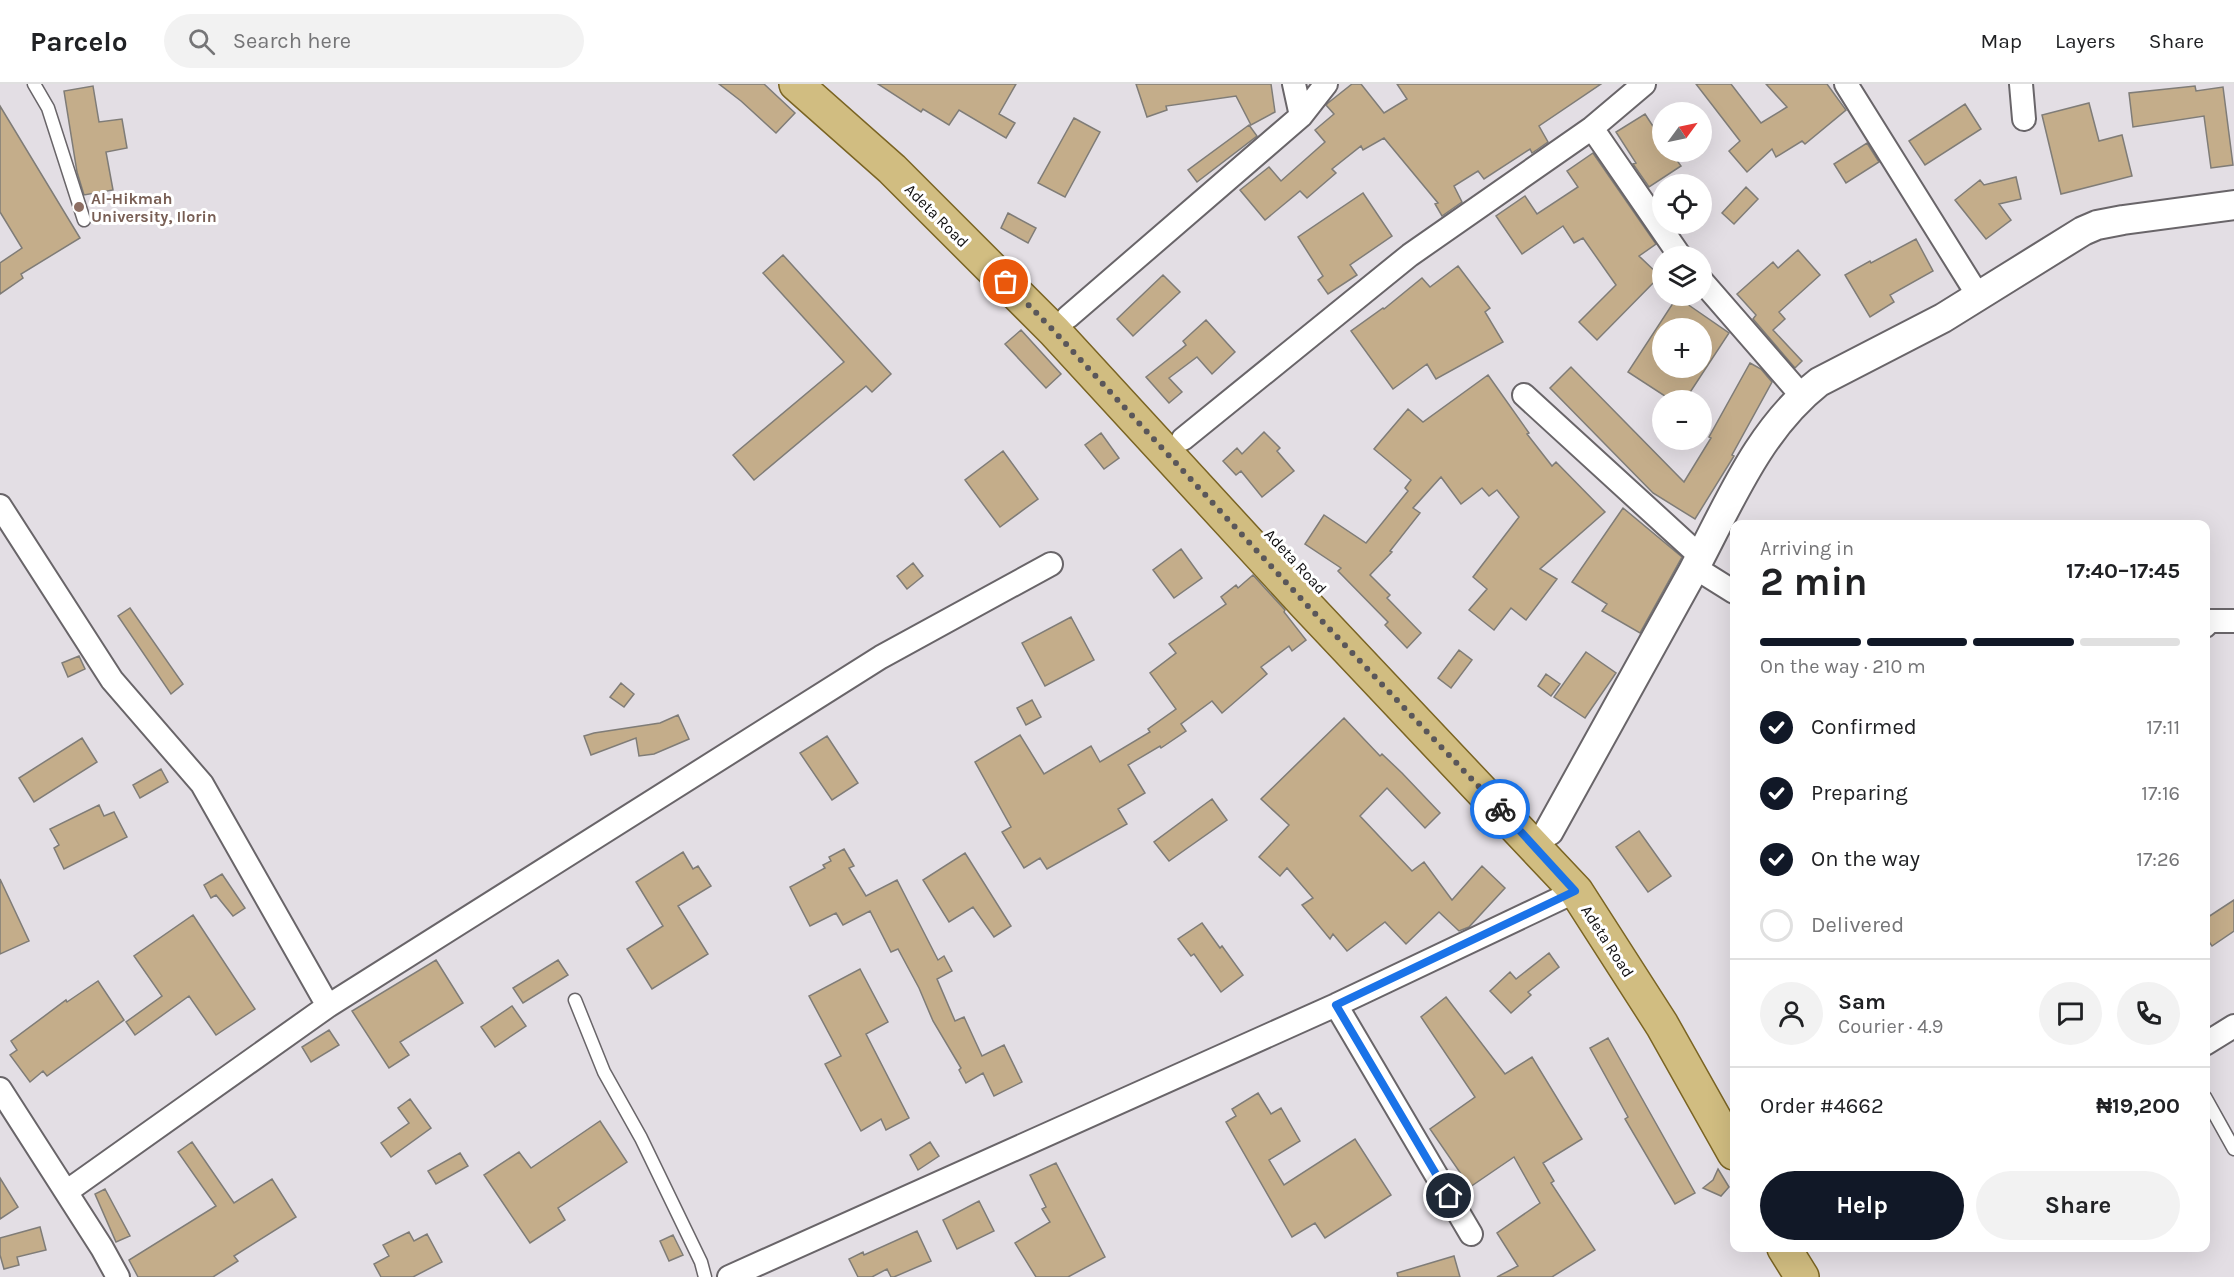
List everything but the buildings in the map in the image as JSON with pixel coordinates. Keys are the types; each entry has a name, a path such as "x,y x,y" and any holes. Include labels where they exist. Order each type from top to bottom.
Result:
{"main road":[{"name":"Adeta Road","path":"796,84 892,170 1054,331 1575,891 1662,1025 1730,1146"},
{"name":"Adeta Road","path":"826,84 905,155 1068,317 1549,831 1610,904 1651,965 1730,1103"},
{"path":"1786,1252 1802,1277"},
{"path":"1813,1252 1827,1277"}],"street":[{"path":"1294,84 1301,116"},
{"path":"1068,317 1301,116 1326,84"},
{"path":"1183,439 1410,255 1592,128 1644,84"},
{"path":"1846,84 1979,297"},
{"path":"2021,84 2024,118"},
{"path":"1592,128 1673,246"},
{"path":"1549,831 1743,475 1783,416 1802,396 1819,382 1979,297 2083,231 2097,225 2234,205"},
{"path":"1712,293 1802,396"},
{"path":"1524,395 1697,562 1730,589"},
{"path":"0,506 112,680 202,784 328,1006"},
{"path":"66,1192 328,1006 881,657 1051,564"},
{"path":"2210,621 2234,621"},
{"path":"729,1277 1336,1005 1575,891"},
{"path":"1336,1005 1471,1234"},
{"path":"2210,1041 2234,1026"},
{"path":"0,1089 118,1277"}],"lane":[{"path":"34,84 48,108 84,220"},
{"path":"576,1000 604,1072 641,1138 701,1262 705,1277"},
{"path":"2210,1106 2234,1149"}],"way so far":[{"path":"1006,282 1500,809"}],"place":[{"name":"Al-Hikmah University, Ilorin","path":"79,207"}],"route":[{"path":"1449,1196 1336,1005 1575,891 1500,809"}]}
